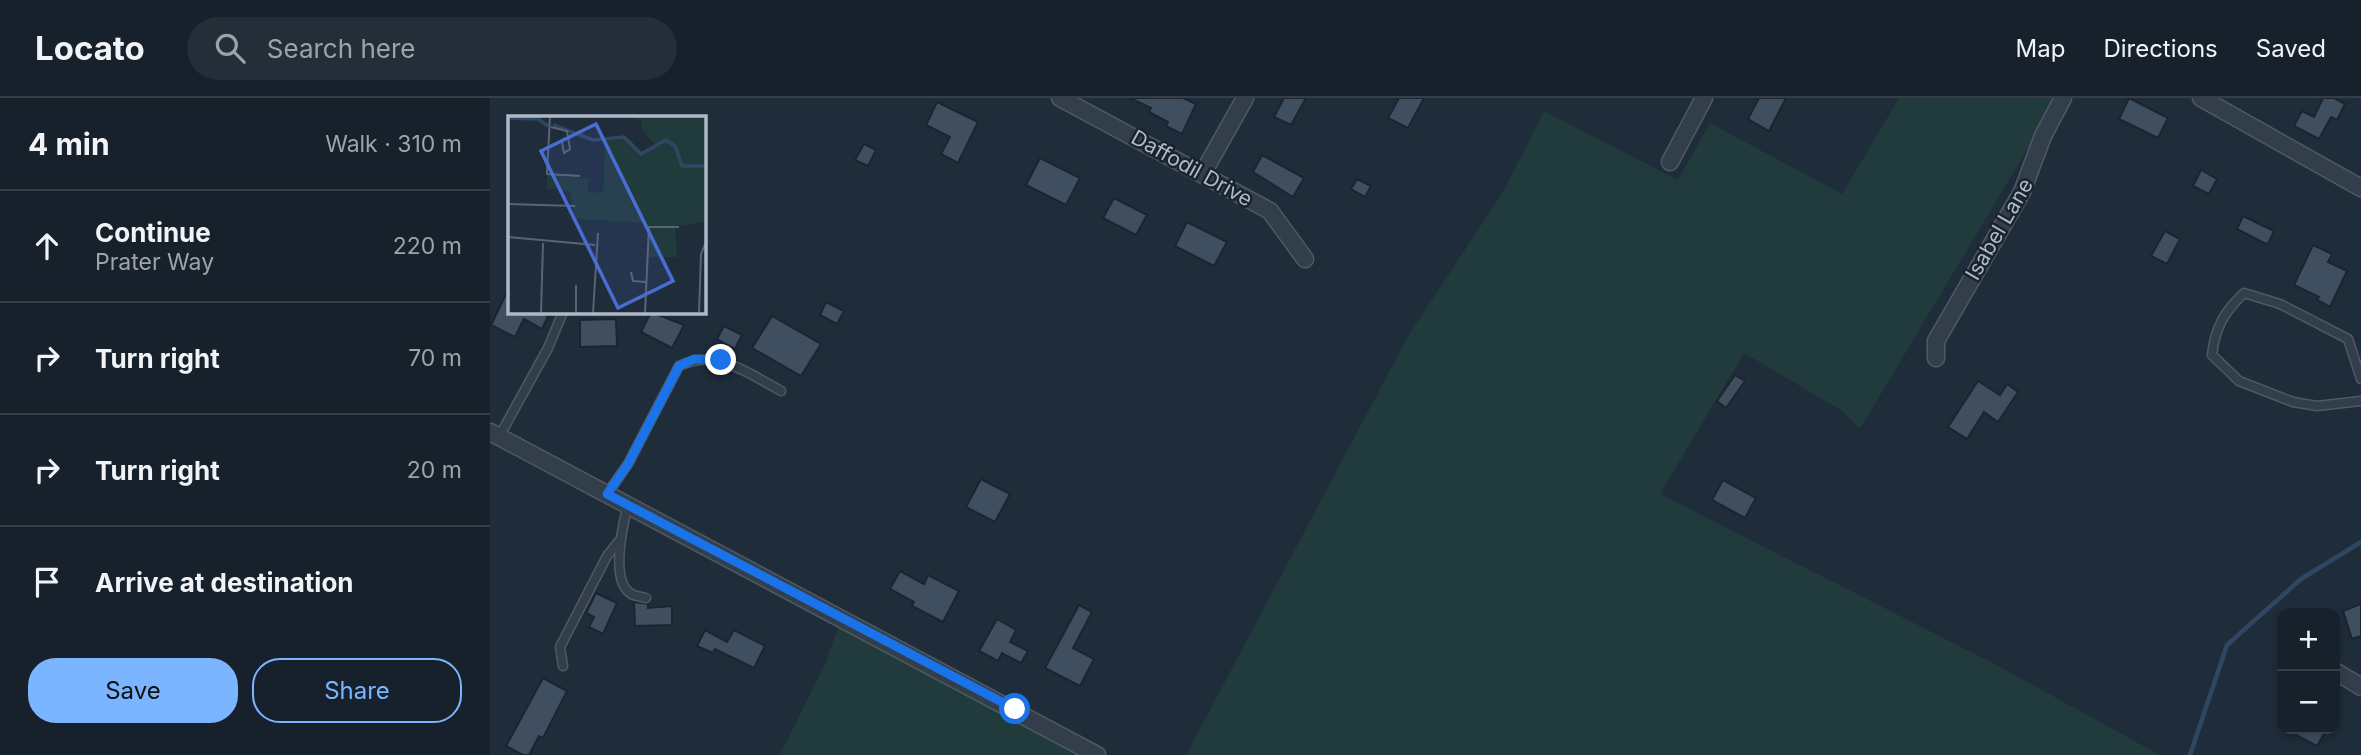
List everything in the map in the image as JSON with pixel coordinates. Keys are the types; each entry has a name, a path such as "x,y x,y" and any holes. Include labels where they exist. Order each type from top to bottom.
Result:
{"street":[{"name":"Daffodil Drive","path":"1060,98 1270,211 1305,259"},
{"path":"1203,173 1245,98"},
{"path":"1670,162 1704,98"},
{"name":"Isabel Lane","path":"1936,358 1936,341 2022,192 2043,136 2063,98"},
{"path":"2201,98 2361,188"},
{"path":"494,434 1097,755"},
{"path":"2340,674 2361,687"}],"lane":[{"path":"2361,379 2348,339 2280,304 2244,293 2227,309 2215,332 2213,355 2239,381 2293,402 2317,406 2361,401"},
{"path":"494,434 548,348 563,313"},
{"path":"607,494 628,464 679,366 694,359 721,360 781,391"},
{"path":"628,505 619,541 624,585 630,593 646,598"},
{"path":"563,666 560,647 607,556 619,541"}],"green space":[{"path":"1899,98 2058,98 1860,429 1842,411 1744,353 1660,494 1993,663 2160,755 1186,755 1408,336 1503,192 1544,111 1678,180 1710,123 1842,194"},
{"path":"839,625 1100,755 780,755 825,664"}],"building":[{"path":"1130,98 1183,98 1196,104 1182,134 1166,126 1168,122 1149,112 1151,108"},
{"path":"1284,98 1306,98 1291,125 1274,117"},
{"path":"1399,98 1424,98 1408,128 1388,118"},
{"path":"1759,98 1786,98 1769,131 1748,119"},
{"path":"2129,98 2168,118 2158,138 2119,119"},
{"path":"2323,98 2334,98 2345,104 2337,120 2331,117 2319,139 2294,126 2302,111 2314,117"},
{"path":"937,102 978,122 958,163 941,154 950,137 926,125"},
{"path":"864,144 876,150 868,166 855,160"},
{"path":"1262,155 1304,178 1293,197 1253,172"},
{"path":"1040,158 1080,178 1066,205 1026,185"},
{"path":"2201,170 2217,179 2209,194 2193,186"},
{"path":"1357,179 1371,186 1365,197 1351,189"},
{"path":"1114,198 1147,215 1136,235 1103,218"},
{"path":"2243,216 2274,231 2269,242 2266,244 2237,229"},
{"path":"1187,222 1227,242 1214,266 1175,246"},
{"path":"2165,231 2180,239 2167,264 2151,256"},
{"path":"2313,245 2332,254 2328,262 2347,271 2330,307 2317,300 2319,297 2294,285"},
{"path":"508,290 508,313 541,313 548,316 542,329 524,319 515,337 491,325"},
{"path":"826,302 844,311 837,324 820,315"},
{"path":"650,313 684,325 672,348 641,332"},
{"path":"772,316 821,344 801,376 752,348"},
{"path":"616,319 617,346 580,347 580,320"},
{"path":"724,326 742,335 735,349 717,339"},
{"path":"1735,375 1745,381 1726,408 1717,401"},
{"path":"1978,381 2000,395 2007,384 2018,392 1998,422 1984,412 1967,439 1948,427"},
{"path":"981,479 1010,494 995,522 966,507"},
{"path":"1723,480 1756,498 1745,518 1712,500"},
{"path":"900,571 924,584 928,575 959,591 943,622 912,606 914,602 890,589"},
{"path":"596,593 617,603 603,634 589,627 594,617 586,613"},
{"path":"634,602 648,604 648,608 672,606 672,625 635,626"},
{"path":"2361,604 2361,636 2352,639 2343,611"},
{"path":"1079,605 1092,612 1073,648 1094,659 1080,686 1045,668"},
{"path":"997,619 1016,630 1010,642 1028,651 1021,663 1002,653 998,661 979,651"},
{"path":"705,630 727,642 734,630 765,646 754,668 715,649 713,653 697,646"},
{"path":"543,678 567,691 543,738 539,736 529,755 523,755 506,746"},
{"path":"2294,734 2324,734 2317,746"}],"waterway":[{"path":"2190,755 2227,645 2301,579 2361,542"}],"route":[{"path":"721,360 694,359 679,366 628,464 607,494 1015,709"}]}
